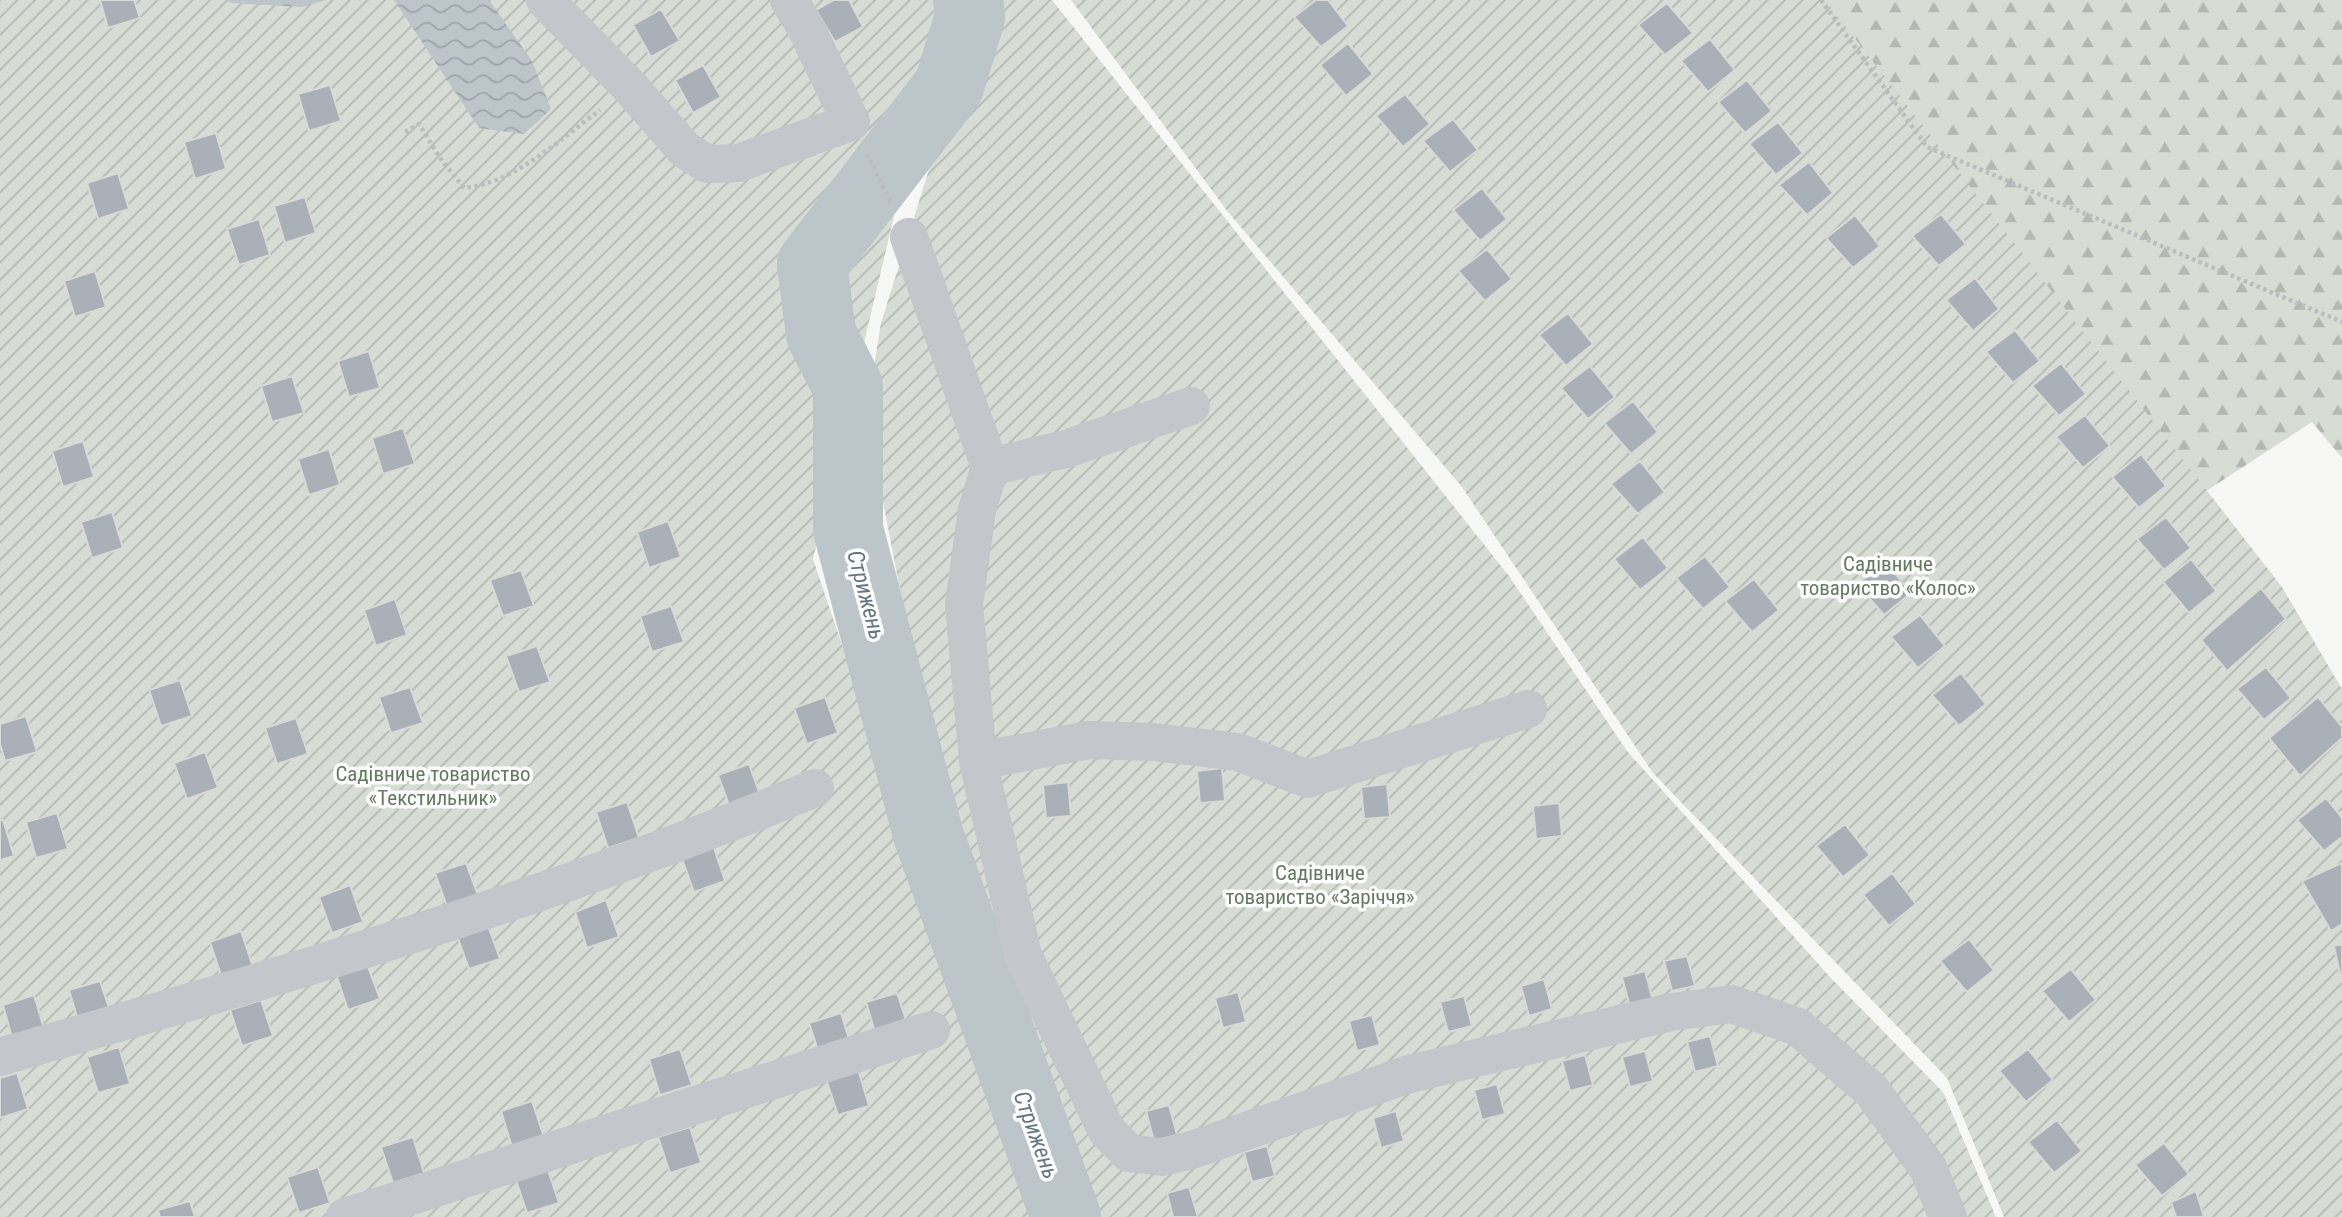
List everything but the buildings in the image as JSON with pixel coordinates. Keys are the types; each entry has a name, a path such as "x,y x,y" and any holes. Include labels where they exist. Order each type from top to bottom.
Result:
{"street":[{"path":"544,0 631,88 684,149 708,164 738,163 851,122 806,28 789,0"},
{"path":"909,237 990,467 977,510 964,604 978,761 1023,956 1107,1131 1129,1153 1162,1157 1192,1150 1409,1074 1671,1012 1732,1004 1798,1027 1871,1090 1928,1168 1948,1217"},
{"path":"990,467 1066,449 1191,406"},
{"path":"978,761 1089,740 1154,742 1238,752 1308,779 1528,709"},
{"path":"0,1057 315,966 712,831 815,788"},
{"path":"345,1217 930,1030"}],"path":[{"path":"1821,0 1927,147 2342,322"},
{"path":"405,132 419,124 440,158 464,188 486,186 527,163 631,88"},
{"path":"851,122 909,237"}],"green space":[{"name":"Садівниче товариство «Текстильник»","path":"0,0 945,0 813,559 1035,1217 0,1217"},
{"name":"Садівниче товариство «Заріччя»","path":"982,0 1052,0 1509,576 1627,751 1830,977 1943,1092 1996,1217 1092,1217 977,909 901,595 866,414 881,323"},
{"name":"Садівниче товариство «Колос»","path":"1071,0 1825,0 2282,587 2342,689 2342,1217 2004,1217 1947,1078 1653,773 1462,487 1228,212"},
{"path":"1823,0 2342,0 2342,458 2312,422 2200,495"}],"water":[{"path":"227,0 326,0 302,7 231,3"},
{"path":"394,0 489,0 532,61 551,109 524,134 479,128"}],"waterway":[{"name":"Стрижень","path":"968,0 970,17 949,86 812,264 821,334 848,387 848,529 928,834 1066,1217"}]}
